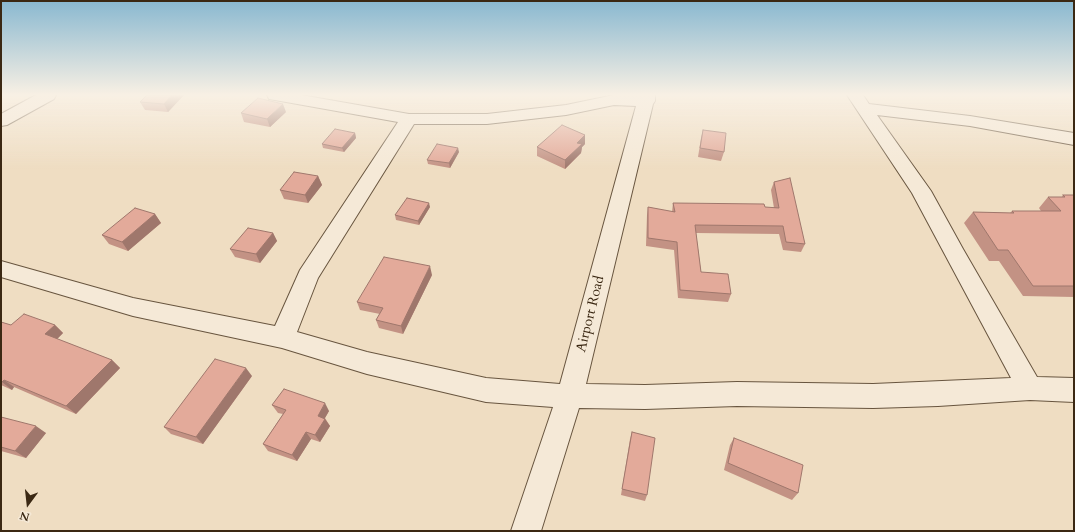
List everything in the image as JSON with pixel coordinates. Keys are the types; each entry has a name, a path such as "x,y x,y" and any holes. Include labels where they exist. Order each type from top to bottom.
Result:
{"street":[{"path":"282,338 308,276 408,120"},
{"name":"Airport Road","path":"526,531 570,396 641,120"},
{"path":"872,120 921,191 1030,388"},
{"path":"963,120 1074,139"},
{"path":"1,269 133,306 282,338 367,363 486,390 570,396 645,397 737,394 873,396 938,394 1030,388 1074,390"}],"building":[{"path":"562,125 585,135 577,143 582,144 565,160 537,147"},
{"path":"335,129 355,133 342,148 322,144"},
{"path":"703,130 726,133 724,152 700,148"},
{"path":"437,144 458,148 449,163 427,160"},
{"path":"294,172 318,176 305,195 280,190"},
{"path":"790,178 805,244 786,242 783,226 695,225 701,272 728,274 731,294 680,290 677,242 648,238 648,207 675,212 673,203 764,204 765,207 779,208 774,182"},
{"path":"1063,195 1074,195 1074,286 1033,286 1008,250 998,250 973,212 1014,213 1012,211 1061,211 1048,197 1065,197"},
{"path":"407,198 429,203 418,221 395,215"},
{"path":"135,208 155,214 122,242 102,235"},
{"path":"248,228 273,233 256,254 230,249"},
{"path":"384,257 430,266 401,326 376,320 383,308 357,302"},
{"path":"24,314 55,325 45,334 112,360 66,406 4,380 1,382 1,322 11,325"},
{"path":"215,359 246,368 196,437 164,427"},
{"path":"284,389 325,403 318,416 325,419 315,435 306,432 292,455 263,444 286,410 272,405"},
{"path":"1,417 36,426 15,451 1,447"},
{"path":"632,432 655,438 647,495 622,489"},
{"path":"734,438 803,465 798,493 728,463"}]}
